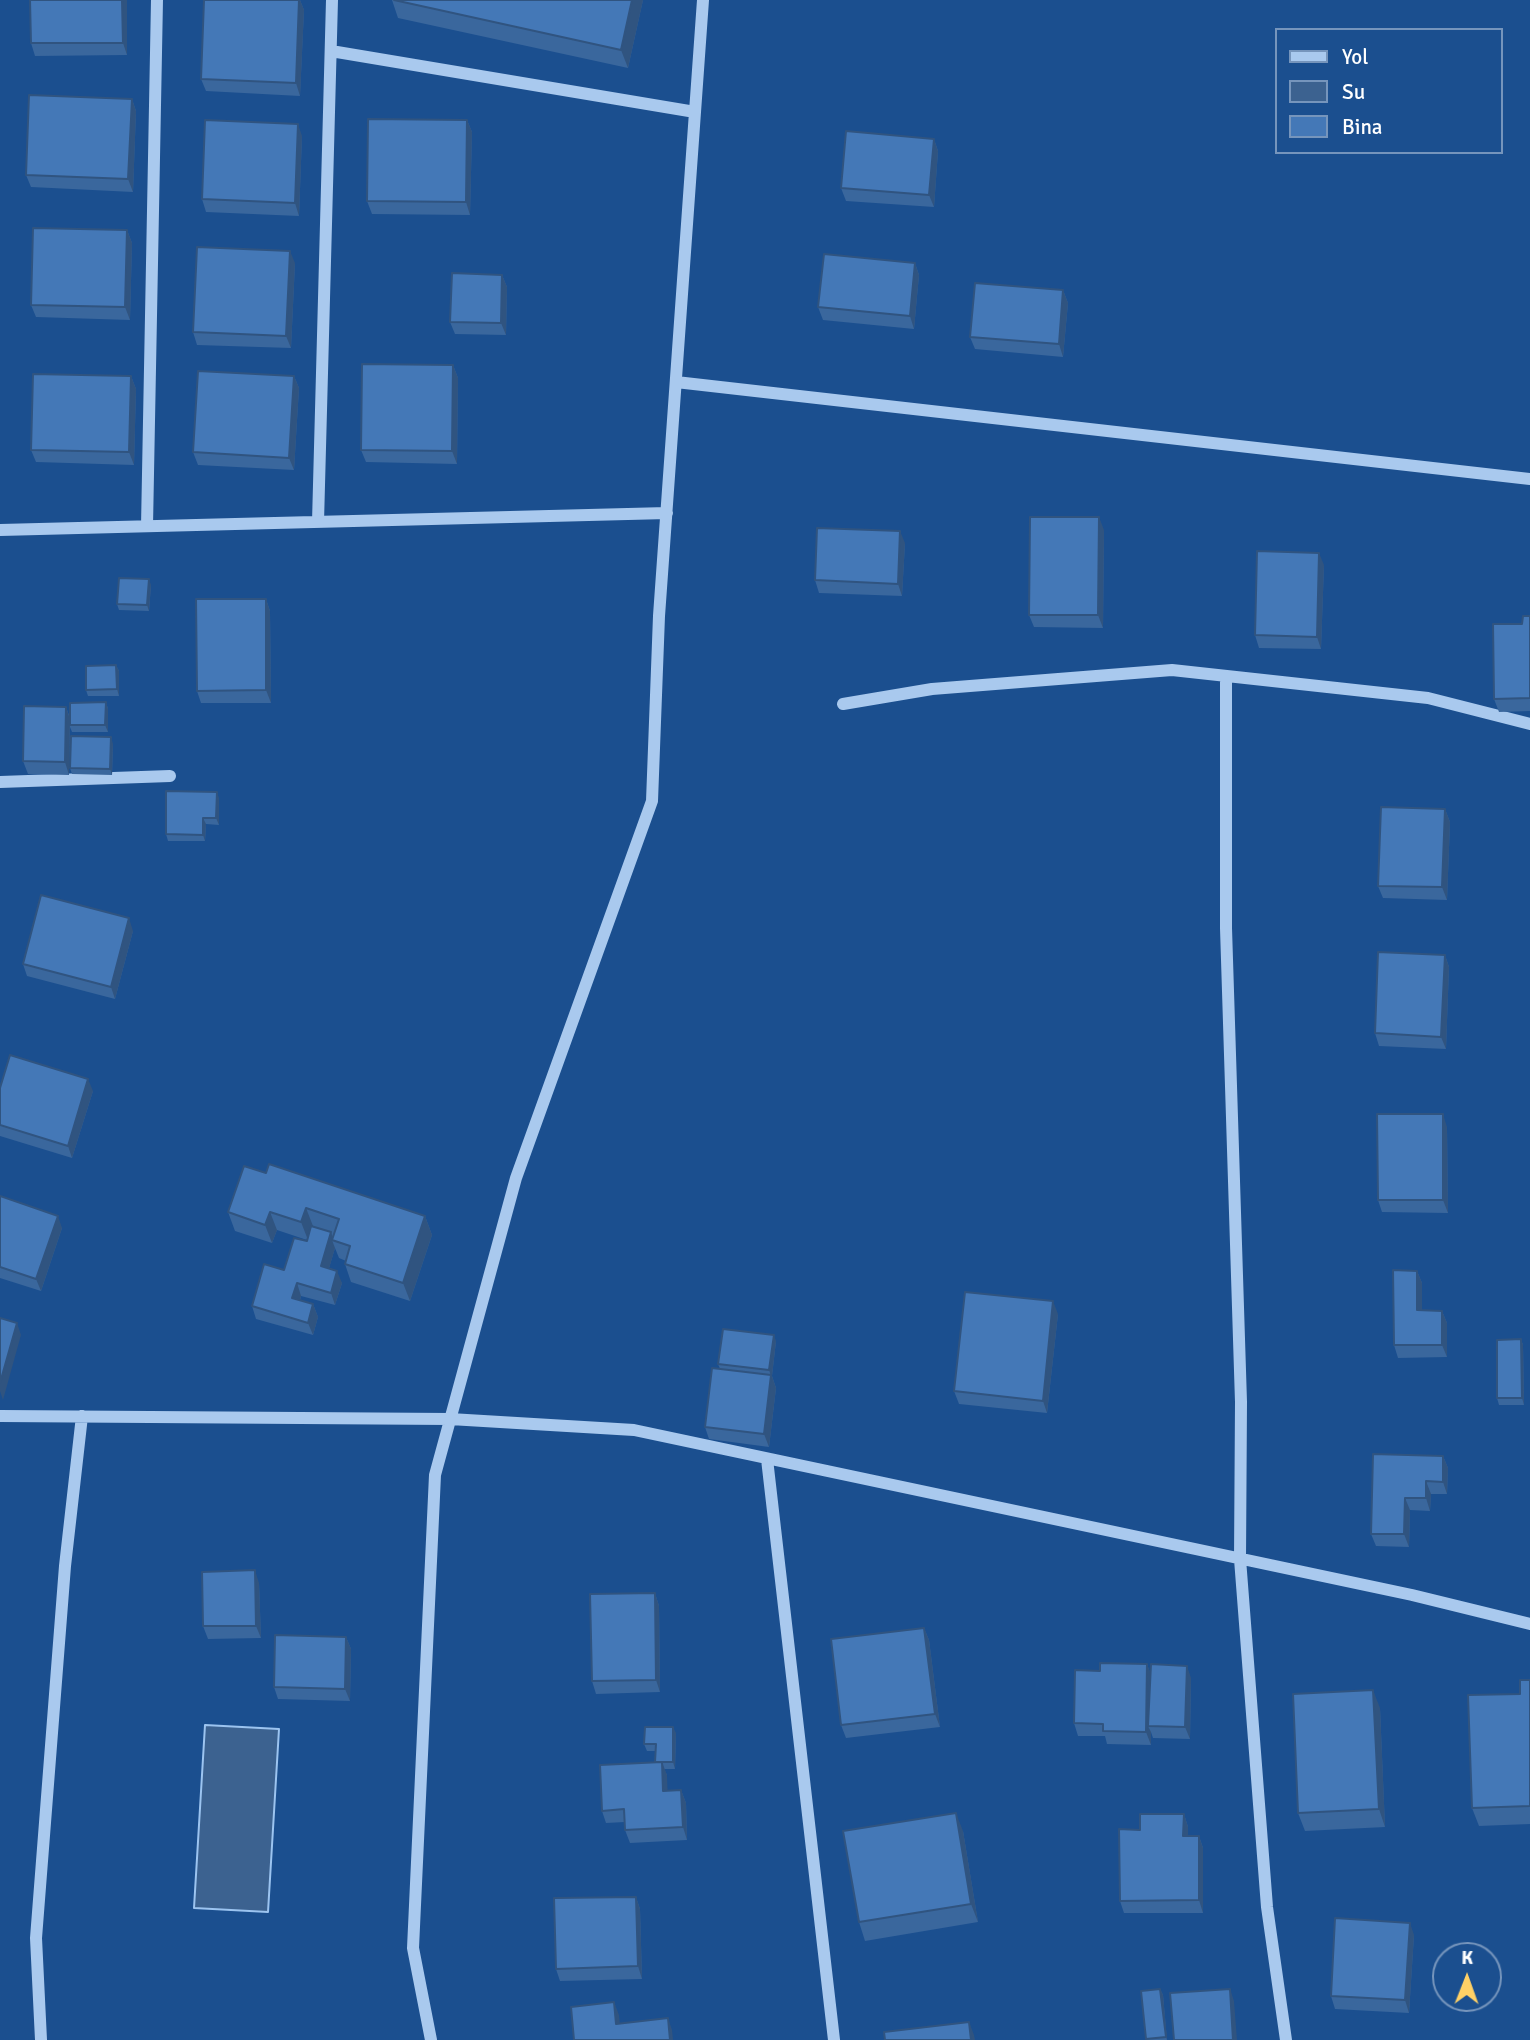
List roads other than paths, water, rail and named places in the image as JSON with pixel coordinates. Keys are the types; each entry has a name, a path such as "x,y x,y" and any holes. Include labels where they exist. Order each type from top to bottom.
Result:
{"street":[{"path":"147,526 158,0"},
{"path":"318,522 332,0"},
{"path":"431,2040 413,1948 435,1475 516,1178 652,801 659,617 703,0"},
{"path":"331,51 695,112"},
{"path":"676,382 1530,479"},
{"path":"0,530 667,513"},
{"path":"843,704 932,689 1172,670 1428,698 1530,724"},
{"path":"1226,676 1226,928 1241,1402 1240,1559 1267,1907 1286,2040"},
{"path":"0,782 170,776"},
{"path":"0,1416 450,1419 634,1430 1412,1595 1530,1624"},
{"path":"41,2040 36,1938 65,1566 82,1416"},
{"path":"767,1459 834,2040"}],"water":[{"path":"205,1725 279,1729 268,1912 194,1908"}]}
